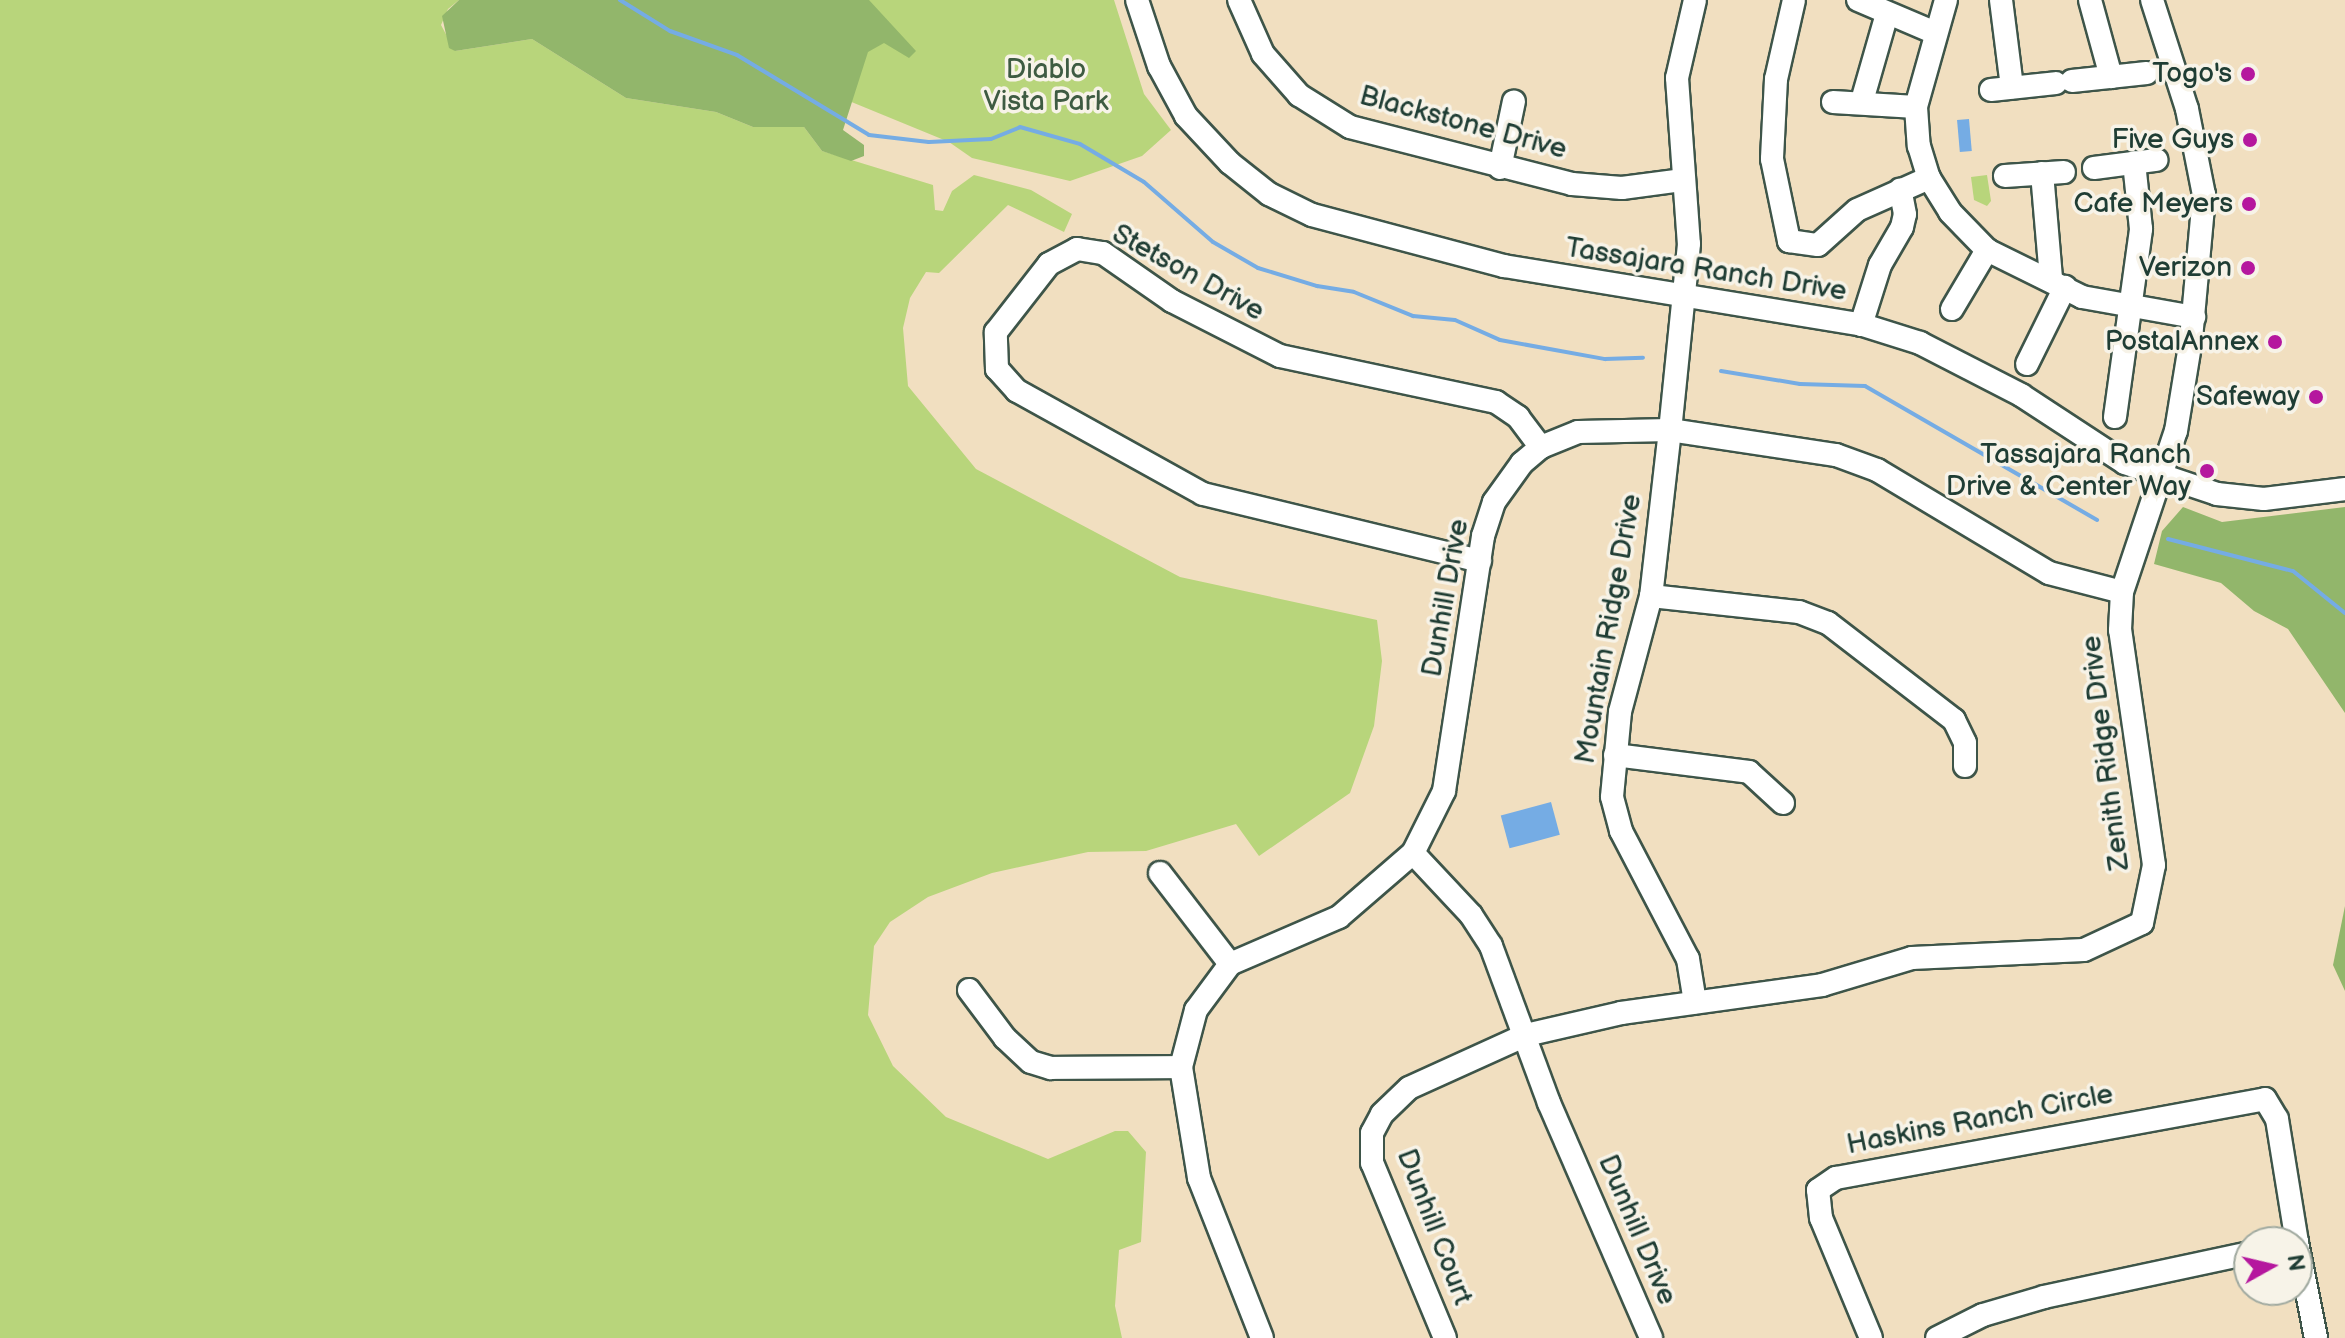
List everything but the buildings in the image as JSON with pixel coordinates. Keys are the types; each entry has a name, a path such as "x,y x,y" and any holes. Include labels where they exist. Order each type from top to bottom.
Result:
{"street":[{"name":"Tassajara Ranch Drive","path":"1137,0 1159,66 1186,116 1230,163 1269,194 1366,233 1585,283 1861,325 1920,343 1975,369 2125,463 2160,478 2264,499 2345,489"},
{"name":"Blackstone Drive","path":"1239,0 1263,54 1299,95 1350,127 1500,168 1572,184 1622,188 1683,180"},
{"path":"1683,297 1689,244 1677,78 1695,0"},
{"path":"1794,0 1776,79 1772,159 1789,241 1818,245 1857,210 1929,178"},
{"path":"1858,0 1933,32"},
{"path":"1946,0 1933,32 1916,107 1918,141 1929,178 1965,230 1987,250 2082,297 2194,317"},
{"path":"2001,0 2001,88 2147,73"},
{"path":"2090,0 2111,77"},
{"name":"Zenith Ridge Drive","path":"1526,1035 1695,1002 1822,985 1912,958 2084,950 2142,923 2154,865 2120,630 2122,592 2176,431 2194,317 2204,195 2187,109 2152,0"},
{"path":"1862,101 1887,14"},
{"path":"1500,168 1514,101"},
{"path":"1833,102 1862,101 1916,107"},
{"path":"2094,168 2145,161 2141,229 2115,417"},
{"path":"2005,176 2053,172 2058,283 2027,364"},
{"path":"1861,325 1880,265 1902,227 1905,214 1900,189"},
{"name":"Stetson Drive","path":"1480,561 1203,494 1017,391 997,369 996,332 1049,264 1077,249 1103,253 1172,301 1280,356 1496,402 1518,417 1541,447"},
{"path":"1952,309 1987,250"},
{"name":"Mountain Ridge Drive","path":"1683,297 1651,596 1620,712 1612,797 1621,831 1688,959 1695,1002"},
{"name":"Dunhill Drive","path":"1230,964 1339,917 1413,853 1444,791 1480,561 1494,502 1522,463 1541,447 1578,432 1670,430 1836,455 1877,470 2049,573 2122,592"},
{"path":"1651,596 1799,612 1828,623 1954,720 1965,743 1965,766"},
{"path":"1615,755 1749,772 1783,803"},
{"name":"Dunhill Drive","path":"1413,853 1471,915 1491,946 1549,1103 1651,1338"},
{"path":"1160,873 1230,964 1196,1010 1181,1067 1199,1178 1262,1338"},
{"path":"969,990 1005,1038 1031,1062 1051,1068 1181,1067"},
{"name":"Dunhill Court","path":"1445,1338 1372,1163 1372,1133 1382,1114 1409,1088 1526,1035"},
{"name":"Haskins Ranch Circle","path":"1871,1338 1821,1218 1818,1190 1836,1178 2265,1099 2277,1119 2294,1226"},
{"path":"1937,1338 1983,1315 2044,1297 2233,1256"},
{"path":"2310,1306 2316,1338"}],"green space":[{"path":"0,0 459,0 448,9 441,25 455,51 532,39 626,98 716,112 753,127 804,127 822,151 933,185 935,210 943,211 952,191 974,175 1031,190 1072,214 1064,232 1008,205 939,273 926,272 910,298 903,328 908,386 976,469 1180,577 1377,620 1382,661 1374,726 1350,793 1259,856 1236,824 1146,851 1088,852 992,873 928,897 890,922 874,946 868,1015 893,1066 946,1117 1048,1159 1115,1131 1128,1131 1146,1152 1141,1242 1119,1250 1115,1306 1122,1338 0,1338"},
{"path":"459,0 869,0 916,51 909,58 884,43 868,52 843,130 864,145 864,156 851,161 822,151 804,127 753,127 716,112 626,98 532,39 455,51 449,48 442,16"},
{"name":"Diablo Vista Park","path":"619,0 1114,0 1144,94 1171,130 1142,156 1070,181 972,158 949,142 737,55"},
{"path":"1987,175 1991,201 1987,206 1974,200 1971,177"},
{"path":"2183,507 2222,522 2345,507 2345,713 2288,629 2254,611 2221,583 2154,564 2162,531"},
{"path":"2345,906 2345,991 2333,965"}],"water":[{"path":"1969,119 1972,151 1960,152 1957,120"},
{"path":"1551,802 1560,835 1510,848 1501,815"}],"waterway":[{"path":"620,0 670,31 737,55 869,135 929,142 991,139 1020,127 1080,144 1144,182 1213,242 1258,268 1317,286 1354,292 1413,316 1455,320 1500,340 1605,359 1643,358"},
{"path":"1721,371 1800,384 1865,386 2097,520"},
{"path":"2168,539 2293,571 2345,613"}],"place":[{"name":"Togo's","path":"2248,74"},
{"name":"Five Guys","path":"2250,140"},
{"name":"Cafe Meyers","path":"2249,204"},
{"name":"Verizon","path":"2248,268"},
{"name":"PostalAnnex","path":"2275,342"},
{"name":"Safeway","path":"2316,397"},
{"name":"Tassajara Ranch Drive & Center Way","path":"2207,471"}]}
